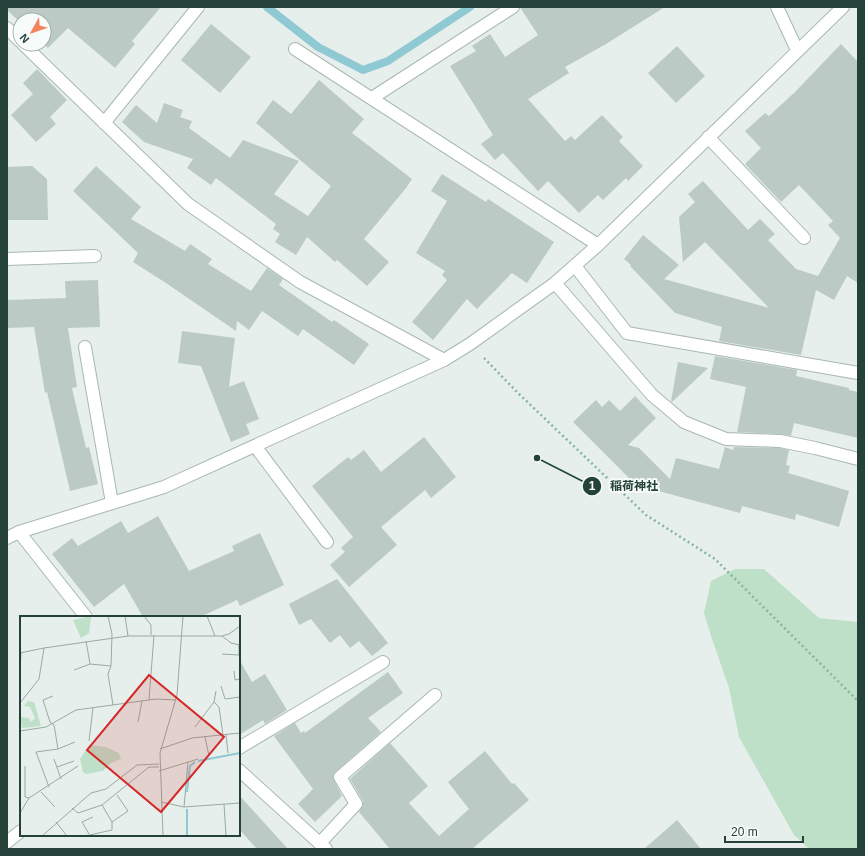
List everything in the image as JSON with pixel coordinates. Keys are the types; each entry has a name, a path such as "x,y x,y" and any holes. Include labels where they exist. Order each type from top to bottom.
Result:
{"street":[{"path":"104,123 198,7"},
{"path":"372,98 513,7"},
{"path":"776,7 797,50"},
{"path":"7,538 19,532 164,487 444,360 470,344 555,283 575,266 843,7"},
{"path":"295,49 598,245"},
{"path":"31,52 188,204 300,282 444,360"},
{"path":"708,137 804,238"},
{"path":"7,259 95,256"},
{"path":"575,266 628,333 858,370"},
{"path":"555,283 652,394 684,422 726,439 780,441 858,459"},
{"path":"85,347 112,504"},
{"path":"255,446 327,542"},
{"path":"19,532 85,616"},
{"path":"240,747 383,662"},
{"path":"240,771 323,846 356,804 340,777 435,694"},
{"path":"7,842 20,832"}],"path":[{"path":"470,344 519,394 646,515 715,559 858,701"}],"green space":[{"path":"735,569 764,569 819,618 858,622 858,849 809,849 794,835 739,737 729,688 704,613 711,581"}],"building":[{"path":"7,7 161,7 132,41 135,44 115,68 68,28 52,44 52,12 12,12 12,15 7,10"},
{"path":"520,7 665,7 606,44 565,67 569,73 528,99 565,141 571,136 575,140 602,115 623,137 619,141 643,166 628,181 626,178 603,200 598,195 579,213 548,181 538,191 503,153 495,160 481,144 493,135 450,66 476,51 472,46 490,34 505,57 538,35"},
{"path":"211,24 251,57 220,93 181,60"},
{"path":"841,44 858,62 858,283 847,276 834,300 816,290 801,355 719,341 722,327 675,313 624,259 643,235 679,265 664,279 769,308 705,242 683,262 679,217 695,202 688,194 703,181 748,230 760,219 775,234 768,240 796,269 818,276 840,238 828,225 833,221 799,185 781,202 745,164 761,148 745,131 765,113 769,116 795,92"},
{"path":"677,46 705,76 676,103 648,73"},
{"path":"37,69 67,100 50,117 56,124 36,142 11,115 33,94 23,83"},
{"path":"319,80 364,119 352,133 412,179 364,239 389,262 367,286 337,260 335,262 307,237 296,255 275,242 280,234 273,229 276,224 216,178 211,185 187,168 193,159 144,142 122,122 136,105 157,123 164,103 183,110 180,117 192,121 189,128 230,158 243,140 299,161 274,194 308,216 331,186 256,123 273,100 291,114"},
{"path":"32,166 47,179 48,220 8,220 7,167"},
{"path":"96,166 141,207 131,219 185,251 190,244 212,259 208,264 251,291 267,268 283,279 279,285 332,322 334,320 369,344 354,365 303,329 298,336 262,311 249,330 237,321 236,331 133,262 138,253 73,191"},
{"path":"442,174 486,202 488,199 554,242 527,283 512,273 477,309 467,299 433,340 412,322 447,280 442,275 445,271 416,253 447,201 431,191"},
{"path":"98,280 100,327 68,328 77,387 72,388 86,448 89,447 98,484 70,491 47,392 45,393 34,327 7,328 7,300 66,298 65,281"},
{"path":"182,331 235,338 229,387 244,381 259,419 246,424 250,434 231,442 201,366 178,363"},
{"path":"715,356 797,370 796,376 849,388 849,390 858,392 858,438 794,423 791,436 737,432 746,387 710,379"},
{"path":"678,362 708,368 672,402 671,401"},
{"path":"635,396 656,418 628,445 639,448 670,479 676,458 719,469 725,447 733,450 734,447 779,448 789,450 786,465 790,466 788,473 849,491 839,527 796,514 795,520 742,506 740,513 636,485 573,422 596,400 602,407 609,400 620,411"},
{"path":"424,437 456,477 431,498 425,490 381,527 397,545 349,587 330,565 345,552 341,548 353,537 312,486 348,457 351,460 364,450 381,472"},
{"path":"158,516 189,571 234,551 232,546 260,533 284,585 240,606 237,600 202,616 142,616 124,584 94,607 52,554 72,538 78,546 121,521 128,533"},
{"path":"337,579 388,643 372,656 359,641 350,648 340,635 330,643 311,619 299,625 289,604"},
{"path":"240,661 252,682 265,674 287,710 265,724 263,720 240,734"},
{"path":"388,672 403,693 368,718 381,732 335,772 333,778 342,796 315,822 298,804 313,789 274,736 295,723 301,733 304,731 305,733"},
{"path":"390,743 428,786 409,803 439,836 469,809 448,782 485,751 512,784 514,783 529,800 472,849 390,849 359,812 363,805 363,801 350,779"},
{"path":"240,796 288,849 257,849 240,830"},
{"path":"677,820 701,849 644,849"}],"waterway":[{"path":"267,7 318,47 363,70 388,61 470,7"}],"place":[{"name":"稲荷神社","path":"537,458"}]}
